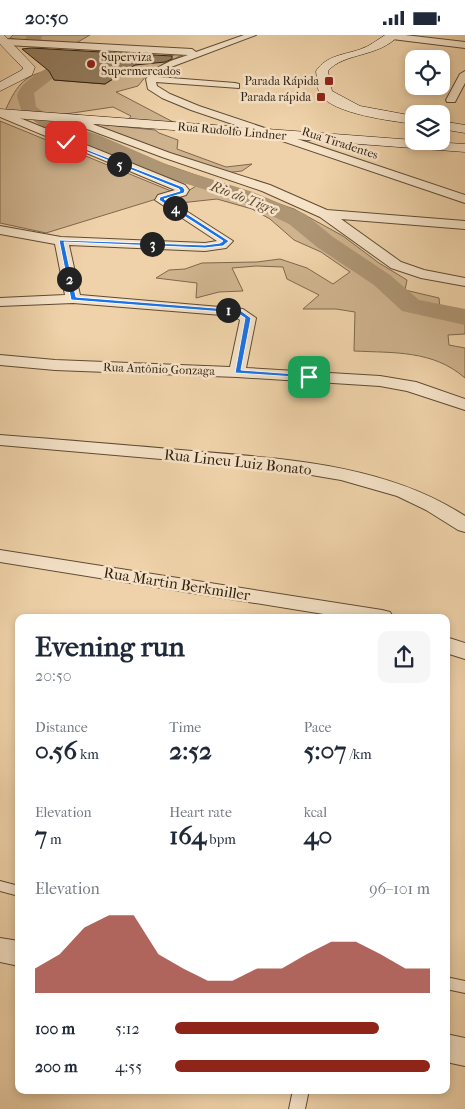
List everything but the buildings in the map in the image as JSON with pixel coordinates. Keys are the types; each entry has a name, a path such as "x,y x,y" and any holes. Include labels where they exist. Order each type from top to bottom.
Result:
{"street":[{"path":"151,79 157,72 168,65 252,35"},
{"path":"405,125 331,98 326,93 322,71 330,63 372,49 393,35 465,45"},
{"path":"440,41 450,35"},
{"path":"4,43 200,53"},
{"path":"0,87 28,72 29,67 4,43"},
{"path":"457,95 465,74"},
{"path":"151,79 235,86"},
{"name":"Rua Tiradentes","path":"151,79 152,87 166,96 266,134 465,199"},
{"path":"358,109 405,118"},
{"path":"0,113 181,188 182,192 162,198 161,200 224,238 225,243 205,247 61,241 0,230"},
{"name":"Rua Rudolfo Lindner","path":"0,113 465,148"},
{"path":"76,118 91,127 166,155 266,188 325,214 396,265 421,274 465,282"},
{"path":"450,126 465,129"},
{"path":"450,137 465,140"},
{"path":"325,214 465,225"},
{"path":"61,241 73,299"},
{"path":"0,302 73,299 230,310 244,314 248,318 237,372"},
{"name":"Rua Antônio Gonzaga","path":"0,360 55,365 237,372 380,381 410,386 465,405"},
{"name":"Rua Lineu Luiz Bonato","path":"0,440 231,460 324,471 382,485 414,496 458,520 465,526"},
{"name":"Rua Martin Berkmiller","path":"0,556 363,614"},
{"path":"450,646 465,652"},
{"path":"0,950 15,953"},
{"path":"450,1049 465,1051"}],"lane":[{"path":"0,886 15,890"},
{"path":"450,984 465,987"},
{"path":"297,1109 300,1094"}],"shaded area":[{"path":"13,35 90,35 76,43 64,43 40,40 23,41 10,38"},
{"path":"179,53 182,55 150,71 138,86 116,92 177,124 128,120 131,116 113,107 59,115 5,111 16,89 33,75 49,71 54,80 105,84 135,65 160,60"},
{"path":"0,121 176,193 46,233 0,223"},
{"path":"42,123 65,123 80,131 164,164 294,209 343,236 379,263 407,280 405,290 439,298 440,309 465,314 465,334 448,335 449,345 465,348 465,378 440,362 426,358 398,353 354,351 355,312 336,309 303,309 319,295 287,279 283,267 256,266 232,268 243,291 219,292 196,298 197,283 156,278 169,270 185,269 202,263 257,262 280,259 307,268 333,284 350,272 321,252 294,240 270,219 252,209 217,199 180,203 174,200 196,186 151,171"},
{"path":"86,123 155,130 178,140 177,149 226,167 252,164 242,171 224,173"}],"waterway":[{"name":"Rio do Tigre","path":"36,35 32,39 33,43 42,46"},
{"name":"Rio do Tigre","path":"54,71 26,91 25,96 28,109 53,126 92,139 168,172 246,196 297,219 325,242 382,280 411,306 465,317"}],"place":[{"name":"Superviza Supermercados","path":"91,64"},
{"name":"Parada Rápida","path":"329,81"},
{"name":"Parada rápida","path":"321,97"}],"route":[{"path":"66,142 181,188 182,192 162,198 161,200 226,241 221,245 205,247 61,241 73,299 238,312 248,318 237,372 309,377"}]}
